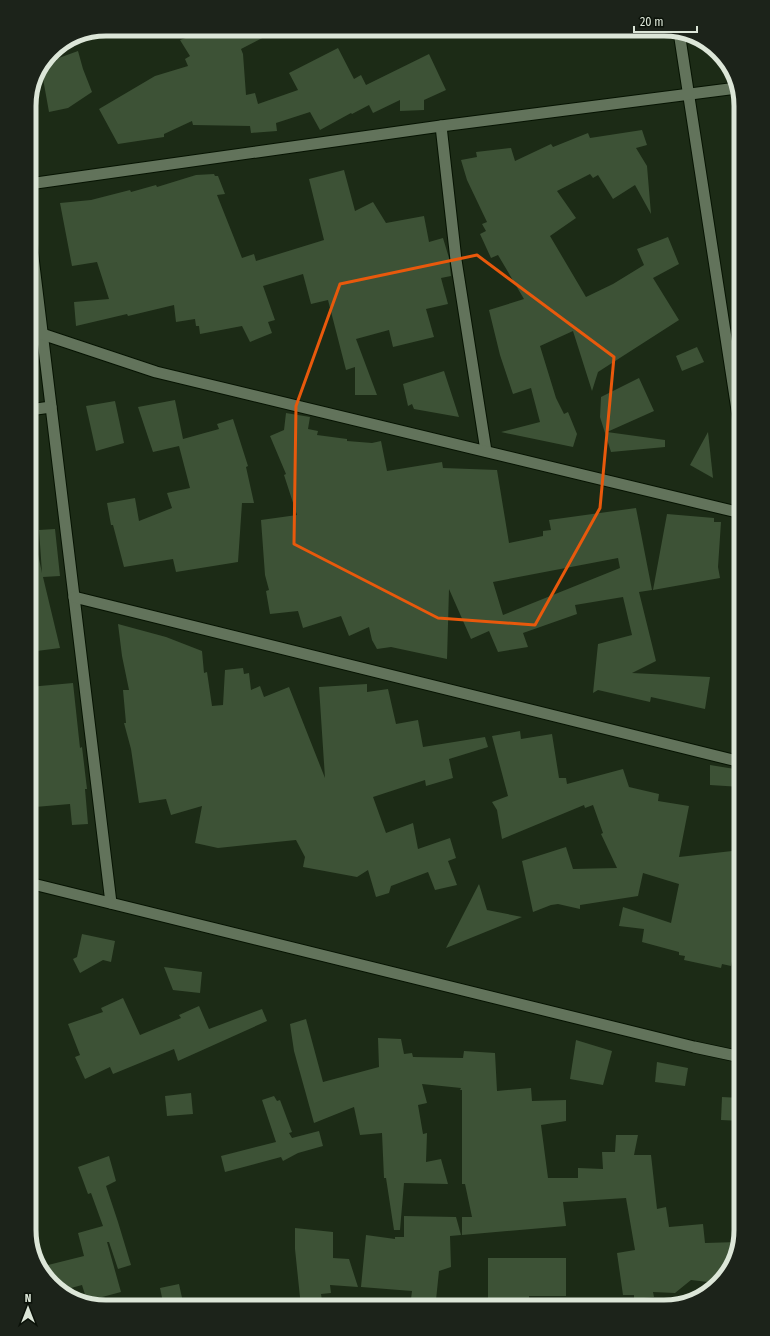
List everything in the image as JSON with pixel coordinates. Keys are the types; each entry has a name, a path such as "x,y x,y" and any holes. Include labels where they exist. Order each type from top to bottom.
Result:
{"street":[{"path":"680,38 734,389"},
{"path":"36,183 441,126 732,89"},
{"path":"441,126 456,260 486,452"},
{"path":"36,283 111,903"},
{"path":"42,334 156,372 734,511"},
{"path":"36,409 51,406"},
{"path":"74,597 734,760"},
{"path":"36,885 694,1047 734,1056"}],"highlighted area":[{"path":"477,255 614,357 600,508 535,625 438,618 294,544 296,406 340,284"}],"building":[{"path":"191,36 266,36 241,49 243,54 246,95 255,93 258,104 298,90 289,73 338,48 354,79 361,75 366,85 429,54 446,90 424,100 424,110 400,111 400,100 373,113 369,105 320,130 310,112 276,123 277,131 251,133 250,126 193,125 192,121 164,134 164,137 118,144 99,109 155,76 188,66 185,59 190,56 180,40"},
{"path":"78,51 92,92 68,108 49,112 43,76 52,62 57,61 56,59"},
{"path":"642,130 647,145 636,148 647,166 651,214 635,185 613,199 598,175 593,178 590,174 557,191 576,218 550,236 586,297 613,284 644,265 637,249 668,237 679,264 653,278 679,320 598,372 592,391 573,331 540,346 556,398 564,414 568,412 577,434 573,447 501,432 540,422 531,388 513,394 500,355 489,310 524,299 498,255 491,258 480,234 486,231 482,224 487,222 467,180 461,160 477,157 476,152 511,148 515,161 551,144 553,147 588,133 590,138"},
{"path":"344,170 355,211 373,202 386,223 424,216 429,242 443,238 449,258 451,276 441,278 448,304 426,309 434,337 393,347 389,330 356,339 377,395 355,395 355,367 346,370 328,300 311,304 303,274 263,286 275,320 268,322 272,333 250,342 242,326 200,334 199,326 196,326 195,319 176,322 174,305 76,326 74,302 109,299 97,262 72,266 60,203 91,200 130,190 131,192 156,185 157,187 196,175 214,174 215,176 218,176 225,194 217,195 242,258 254,254 256,261 324,240 309,179"},
{"path":"697,347 704,362 682,371 676,356"},
{"path":"444,371 459,417 414,409 412,404 408,406 403,384"},
{"path":"639,378 654,411 607,432 665,440 665,447 611,452 600,417 601,397"},
{"path":"175,400 183,439 219,429 217,424 233,419 248,466 246,467 254,503 242,503 238,562 176,572 173,559 124,567 113,525 111,525 107,503 135,498 139,521 172,508 167,493 190,488 179,446 153,452 138,407"},
{"path":"115,401 124,443 96,451 86,406"},
{"path":"286,413 310,417 308,429 318,431 317,435 347,439 347,441 372,443 381,441 387,471 442,462 443,468 497,470 509,543 543,536 543,531 551,530 549,520 636,508 652,590 639,592 656,661 632,673 710,677 705,709 651,697 650,702 598,690 593,693 598,644 632,635 623,597 575,605 577,614 523,633 528,647 498,652 489,631 471,639 449,589 447,659 391,647 377,649 372,640 369,627 349,636 341,616 303,628 298,611 270,614 266,591 269,590 265,575 261,520 297,515 284,475 286,474 270,436 284,430","holes":["618,558 620,568 503,615 493,582"]},
{"path":"708,432 713,478 690,465"},
{"path":"667,514 714,518 714,522 721,522 718,567 720,578 653,590"},
{"path":"55,529 60,576 43,577 60,648 36,651 36,545 42,573 39,530"},
{"path":"118,624 166,637 202,651 204,673 207,672 212,706 223,705 225,670 243,668 244,674 249,673 251,690 260,686 264,697 289,687 325,778 319,687 367,684 367,692 388,689 396,724 418,720 423,747 485,737 488,747 449,759 453,778 426,786 425,780 373,797 386,833 413,823 418,849 450,838 456,858 448,861 457,885 435,890 428,872 391,886 389,893 376,897 368,870 357,877 303,867 305,857 296,840 218,848 195,843 202,806 171,815 166,799 139,803 131,749 124,723 126,723 123,690 129,690 122,656"},
{"path":"73,683 80,748 82,747 87,789 85,789 88,824 72,825 70,804 36,807 36,686"},
{"path":"520,731 521,739 552,734 559,778 566,778 567,784 623,769 629,787 659,794 658,801 689,806 679,857 734,851 734,952 731,966 722,964 721,968 684,960 685,956 679,955 679,952 642,942 644,929 619,926 623,907 671,923 679,884 643,873 638,896 580,905 580,909 558,904 551,905 533,912 522,861 566,847 573,869 617,868 601,834 603,833 593,805 585,808 584,805 502,839 497,810 492,802 508,796 492,736"},
{"path":"710,765 734,769 734,787 710,785"},
{"path":"479,884 487,910 522,917 446,948"},
{"path":"82,934 115,941 111,962 103,960 80,973 73,959 77,957"},
{"path":"164,967 202,972 200,993 173,990"},
{"path":"123,998 140,1035 181,1018 179,1015 199,1006 209,1029 262,1009 267,1021 178,1061 174,1049 113,1074 110,1067 85,1079 75,1057 80,1055 68,1024 103,1012 101,1008"},
{"path":"306,1019 323,1082 379,1067 378,1038 401,1039 404,1054 412,1053 413,1057 463,1058 464,1051 495,1053 497,1091 531,1088 532,1101 566,1100 566,1121 541,1125 548,1178 578,1178 578,1168 603,1169 602,1152 615,1152 616,1135 638,1135 634,1155 651,1155 657,1209 666,1207 669,1227 703,1224 705,1243 733,1242 729,1257 725,1265 720,1273 711,1282 691,1280 675,1293 653,1292 654,1297 634,1299 634,1295 623,1295 617,1253 635,1250 626,1198 563,1202 566,1226 462,1235 462,1217 472,1217 465,1184 462,1184 461,1088 422,1084 427,1103 418,1105 423,1134 427,1133 426,1162 441,1159 448,1184 404,1183 400,1230 394,1230 386,1178 384,1178 382,1133 360,1135 354,1107 314,1123 294,1051 290,1024"},
{"path":"576,1040 612,1051 603,1085 570,1079"},
{"path":"657,1062 688,1068 685,1086 655,1082"},
{"path":"191,1093 193,1114 167,1116 165,1096"},
{"path":"274,1096 277,1101 280,1100 292,1132 289,1133 292,1138 319,1131 323,1146 298,1153 283,1161 281,1157 225,1172 221,1156 276,1142 262,1100"},
{"path":"722,1097 734,1098 734,1121 721,1120"},
{"path":"109,1156 116,1181 106,1186 131,1265 118,1269 109,1242 107,1242 121,1292 94,1299 86,1297 82,1285 67,1288 53,1276 46,1266 84,1256 78,1233 103,1226 91,1193 88,1194 78,1167"},
{"path":"404,1216 456,1217 461,1235 450,1236 451,1267 439,1271 436,1300 411,1300 412,1291 361,1287 366,1235 395,1239 395,1237 404,1237"},
{"path":"295,1228 333,1232 333,1258 349,1259 358,1287 330,1285 331,1293 321,1294 322,1300 300,1300 295,1249"},
{"path":"488,1258 566,1258 566,1296 529,1296 529,1300 488,1300"},
{"path":"179,1284 182,1300 163,1300 160,1288"}]}
